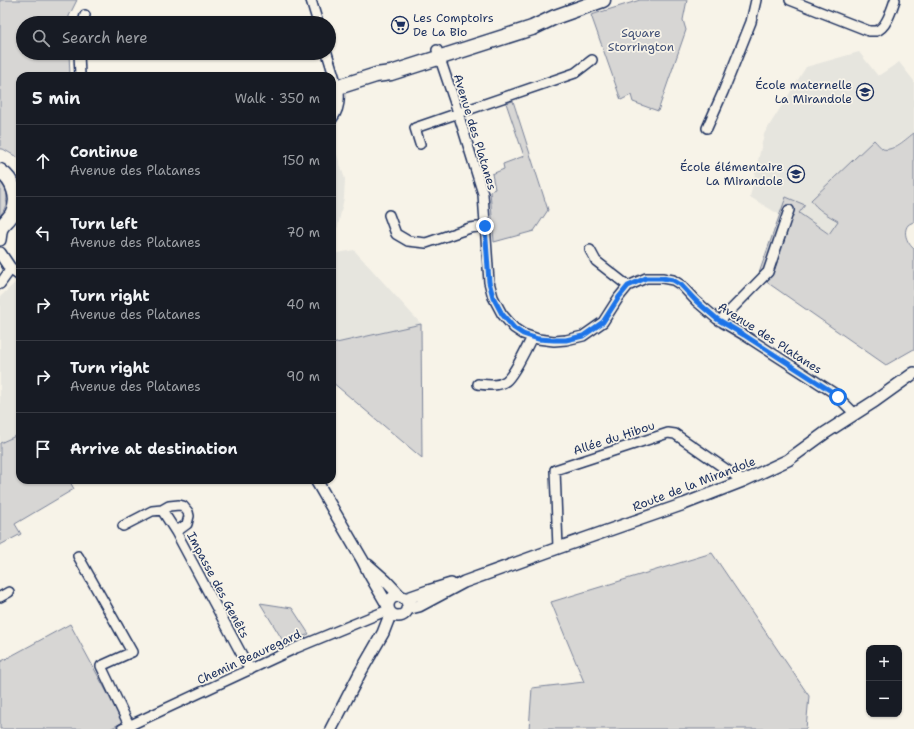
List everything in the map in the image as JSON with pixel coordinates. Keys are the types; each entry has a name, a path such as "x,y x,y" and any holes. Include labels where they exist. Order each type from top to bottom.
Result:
{"main road":[{"path":"336,84 438,54 525,24 555,17 603,0"},
{"path":"3,173 16,179"},
{"path":"1,227 16,210 15,193 12,183 3,173"}],"street":[{"path":"311,0 316,16"},
{"path":"707,128 751,22 756,0"},
{"path":"790,0 869,31 877,31 886,22 895,0"},
{"name":"Avenue des Platanes","path":"438,54 458,113 482,194 489,282 493,297 502,314 514,328 523,334 538,339 566,340 583,336 603,322 628,286 646,278 673,280 681,285 696,301 720,321 834,393 855,414"},
{"path":"79,60 80,72"},
{"path":"329,60 331,72"},
{"path":"420,144 415,128 575,73 592,60"},
{"path":"336,90 339,98 338,108 336,111"},
{"path":"720,321 768,272 789,210"},
{"path":"389,215 396,234 408,241 426,243 470,228 485,226"},
{"path":"1,227 1,254 10,268 16,272"},
{"path":"590,250 596,261 628,286"},
{"path":"0,284 10,268"},
{"path":"478,384 491,386 506,380 516,368 532,337"},
{"name":"Route de la Mirandole","path":"404,601 419,606 464,582 684,504 743,481 788,460 914,373"},
{"name":"Allée du Hibou","path":"558,548 555,470 668,433 675,434 743,481"},
{"path":"318,484 363,561 389,610 395,616 401,615 406,611 404,601 386,581 363,561"},
{"name":"Impasse des Genêts","path":"123,526 152,511 179,505 183,506 188,512 188,516 186,524 176,532"},
{"name":"Impasse des Genêts","path":"162,510 176,532 250,670"},
{"path":"78,556 132,652 101,666 126,727"},
{"path":"0,597 9,592"},
{"path":"331,729 383,633 390,615 388,603 391,598 397,596 404,601"},
{"name":"Chemin Beauregard","path":"126,727 296,648 389,610"}],"shaded area":[{"path":"859,52 878,76 899,62 914,81 914,133 890,149 880,147 874,140 833,218 838,222 829,234 799,213 805,205 786,197 780,215 750,197 764,134 806,67"},
{"path":"336,152 345,179 344,198 336,230"},
{"path":"354,250 421,324 336,343 336,253"},
{"path":"16,282 16,436 0,443 0,297"}],"green space":[{"path":"0,0 77,0 69,16 16,16 16,60 69,60 70,72 16,72 16,157 3,149 0,149"},
{"name":"Square Storrington","path":"640,0 687,0 683,20 686,30 658,111 633,102 631,95 621,100 591,15"},
{"path":"513,101 548,210 534,231 494,242 490,191 495,189 492,174 504,169 503,164 524,156 506,103"},
{"path":"914,133 914,222 906,228 906,235 908,241 914,249 914,349 886,365 758,276 786,197 805,205 799,213 829,234 838,221 819,209 811,200 874,140 883,149 887,149 895,147"},
{"path":"0,180 7,194 7,198 5,208 0,216"},
{"path":"421,324 422,458 336,385 336,343"},
{"path":"16,436 16,484 71,484 74,489 15,524 21,534 0,545 0,443"},
{"path":"712,553 809,696 806,729 529,729 532,688 584,682 551,602"},
{"path":"260,603 292,608 309,634 285,644"},
{"path":"70,624 123,722 110,729 0,729 0,662"}],"place":[{"name":"Les Comptoirs De La Bio","path":"400,25"},
{"name":"École maternelle La Mirandole","path":"865,92"},
{"name":"École élémentaire La Mirandole","path":"796,174"}],"route":[{"path":"485,226 489,282 493,297 502,314 514,328 523,334 538,339 554,340 566,340 583,336 603,322 628,286 646,278 673,280 681,285 696,301 717,319 838,397"}]}
